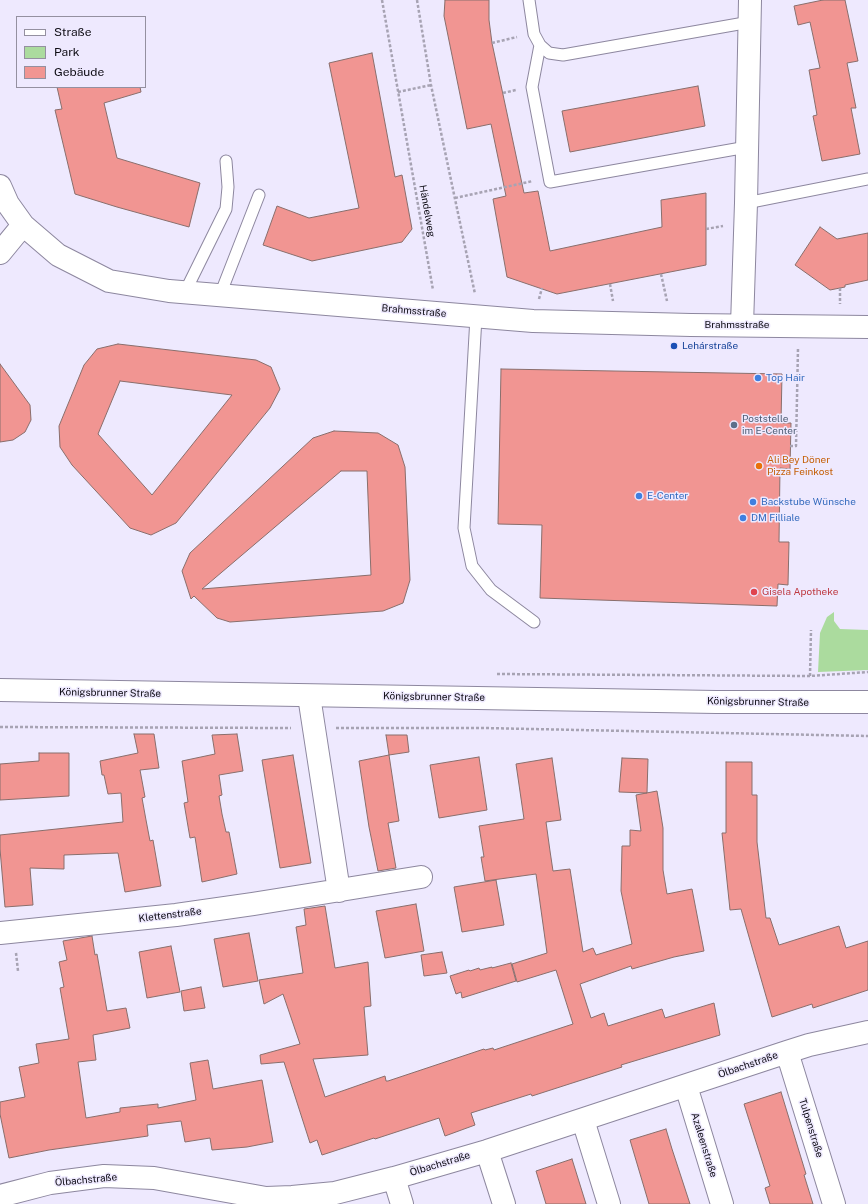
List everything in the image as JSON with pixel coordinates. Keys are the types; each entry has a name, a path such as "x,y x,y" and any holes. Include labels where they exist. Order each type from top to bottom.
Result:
{"street":[{"path":"742,325 750,0"},
{"name":"Brahmsstraße","path":"0,186 8,204 23,225 58,255 109,280 185,292 532,321 868,327"},
{"path":"0,253 23,225"},
{"name":"Königsbrunner Straße","path":"0,690 732,702 868,702"},
{"path":"309,696 339,891"},
{"name":"Klettenstraße","path":"0,933 176,915 339,891 421,877"},
{"name":"Ölbachstraße","path":"0,1196 50,1183 104,1176 154,1178 266,1198 335,1193 394,1178 487,1151 808,1045 868,1032"},
{"name":"Tulpenstraße","path":"787,1052 834,1204"},
{"name":"Azaleenstraße","path":"686,1086 722,1204"},
{"path":"583,1120 609,1204"},
{"path":"487,1151 504,1204"},
{"path":"394,1178 402,1204"}],"lane":[{"path":"529,0 534,34 540,45 549,53 563,55 750,22"},
{"path":"540,45 532,87 550,182 747,147"},
{"path":"185,292 226,209 228,187 226,161"},
{"path":"746,203 868,179"},
{"path":"220,295 259,196"},
{"path":"476,317 464,528 472,566 490,590 534,622"}],"path":[{"name":"Händelweg","path":"382,0 433,290 440,291"},
{"path":"416,0 431,85 475,296 468,295"},
{"path":"492,43 534,34"},
{"path":"398,92 431,85"},
{"path":"455,198 549,177"},
{"path":"662,274 671,324"},
{"path":"790,446 796,446 796,380 799,326"},
{"path":"810,676 811,630"},
{"path":"0,727 483,728 868,736"}],"green space":[{"path":"834,612 834,621 840,629 868,630 868,670 818,672 820,633 827,617"}],"building":[{"path":"445,0 489,0 489,20 492,43 524,193 538,191 550,251 662,227 661,200 706,193 706,265 557,294 507,277 493,199 506,196 491,124 467,129 444,16"},
{"path":"823,0 845,0 858,61 847,63 856,108 851,108 860,154 822,161 813,116 817,115 809,70 820,68 810,22 798,25 794,6"},
{"path":"372,53 395,177 402,175 412,229 402,242 312,261 263,245 277,206 309,218 359,208 329,63"},
{"path":"698,86 705,126 570,152 562,111"},
{"path":"57,88 140,88 141,92 104,103 117,158 200,183 189,227 75,194 55,110 62,109"},
{"path":"820,227 837,239 868,233 868,280 830,290 795,265"},
{"path":"118,344 256,360 271,367 280,389 270,408 176,523 151,535 130,528 72,465 60,447 59,426 84,365 97,349","holes":["120,381 232,395 152,495 98,434"]},
{"path":"0,364 30,405 31,420 25,432 13,440 0,442"},
{"name":"E-Center","path":"501,369 782,374 781,423 791,423 790,469 780,468 779,542 789,542 788,585 778,584 777,606 540,598 542,525 498,524"},
{"path":"334,431 378,433 398,445 405,467 410,580 403,603 383,611 230,622 217,618 194,596 191,599 182,571 190,553 313,438","holes":["341,471 367,471 371,575 202,589"]},
{"path":"134,734 154,734 159,768 140,770 145,797 142,798 150,841 153,840 161,886 125,892 118,853 64,855 64,869 30,868 33,905 5,907 0,835 123,822 121,793 108,794 104,775 102,775 100,761 138,753"},
{"path":"237,734 243,771 219,775 222,795 219,796 226,832 229,832 237,874 202,882 195,837 190,838 184,803 188,802 182,761 215,754 212,735"},
{"path":"386,735 407,735 409,752 389,755"},
{"path":"39,753 69,753 69,796 0,800 0,764 39,761"},
{"path":"293,755 311,863 280,868 262,760"},
{"path":"389,755 399,821 388,823 396,868 378,871 369,827 359,761"},
{"path":"479,757 487,810 439,818 430,765"},
{"path":"552,758 561,820 546,822 553,871 570,869 583,952 593,948 596,955 632,944 621,891 622,846 630,846 630,830 641,831 636,795 657,791 663,828 663,870 667,894 692,889 704,951 674,957 632,969 631,966 580,984 591,1018 604,1013 608,1026 662,1009 665,1018 714,1003 720,1035 621,1065 622,1067 532,1096 531,1094 471,1113 475,1125 445,1136 439,1118 322,1155 317,1140 310,1143 284,1062 261,1064 260,1055 300,1044 283,994 264,1004 259,980 303,973 296,927 306,925 304,909 325,906 335,968 368,962 371,1006 364,1007 368,1055 313,1059 325,1097 385,1076 386,1081 388,1081 484,1049 493,1048 494,1050 573,1024 556,970 517,982 512,964 547,953 536,874 485,881 481,857 484,857 479,826 524,819 516,764"},
{"path":"622,758 648,759 647,793 619,792"},
{"path":"726,762 752,762 752,795 757,795 757,842 766,918 770,918 779,945 839,926 846,948 868,941 868,990 813,1008 812,1004 772,1017 741,909 730,910 722,833 726,833"},
{"path":"496,880 504,925 462,932 454,887"},
{"path":"416,904 424,951 385,958 376,911"},
{"path":"249,933 258,981 223,987 214,939"},
{"path":"92,936 95,955 97,954 107,1011 126,1008 130,1028 93,1035 96,1060 78,1062 86,1118 120,1112 120,1108 158,1104 158,1108 196,1100 190,1063 208,1060 213,1089 262,1080 273,1142 247,1147 212,1150 210,1138 185,1142 181,1121 147,1125 148,1136 49,1150 9,1158 0,1114 0,1102 25,1097 19,1067 39,1063 36,1044 69,1039 60,988 64,987 59,962 67,960 63,941"},
{"path":"171,946 180,992 147,998 139,952"},
{"path":"442,952 447,973 424,976 421,955"},
{"path":"511,963 516,981 462,998 461,992 456,994 450,976 469,970 492,968"},
{"path":"201,987 205,1008 184,1011 181,991"},
{"path":"781,1092 806,1174 804,1175 813,1204 770,1204 765,1188 770,1186 744,1104"},
{"path":"666,1129 690,1204 649,1204 630,1140"},
{"path":"572,1159 586,1204 546,1204 536,1171"}],"place":[{"name":"Lehárstraße","path":"674,346"},
{"name":"Top Hair","path":"758,378"},
{"name":"Poststelle im E-Center","path":"734,425"},
{"name":"Ali Bey Döner Pizza Feinkost","path":"759,466"},
{"name":"E-Center","path":"639,496"},
{"name":"Backstube Wünsche","path":"753,502"},
{"name":"DM Filliale","path":"743,518"},
{"name":"Gisela Apotheke","path":"754,592"}]}
